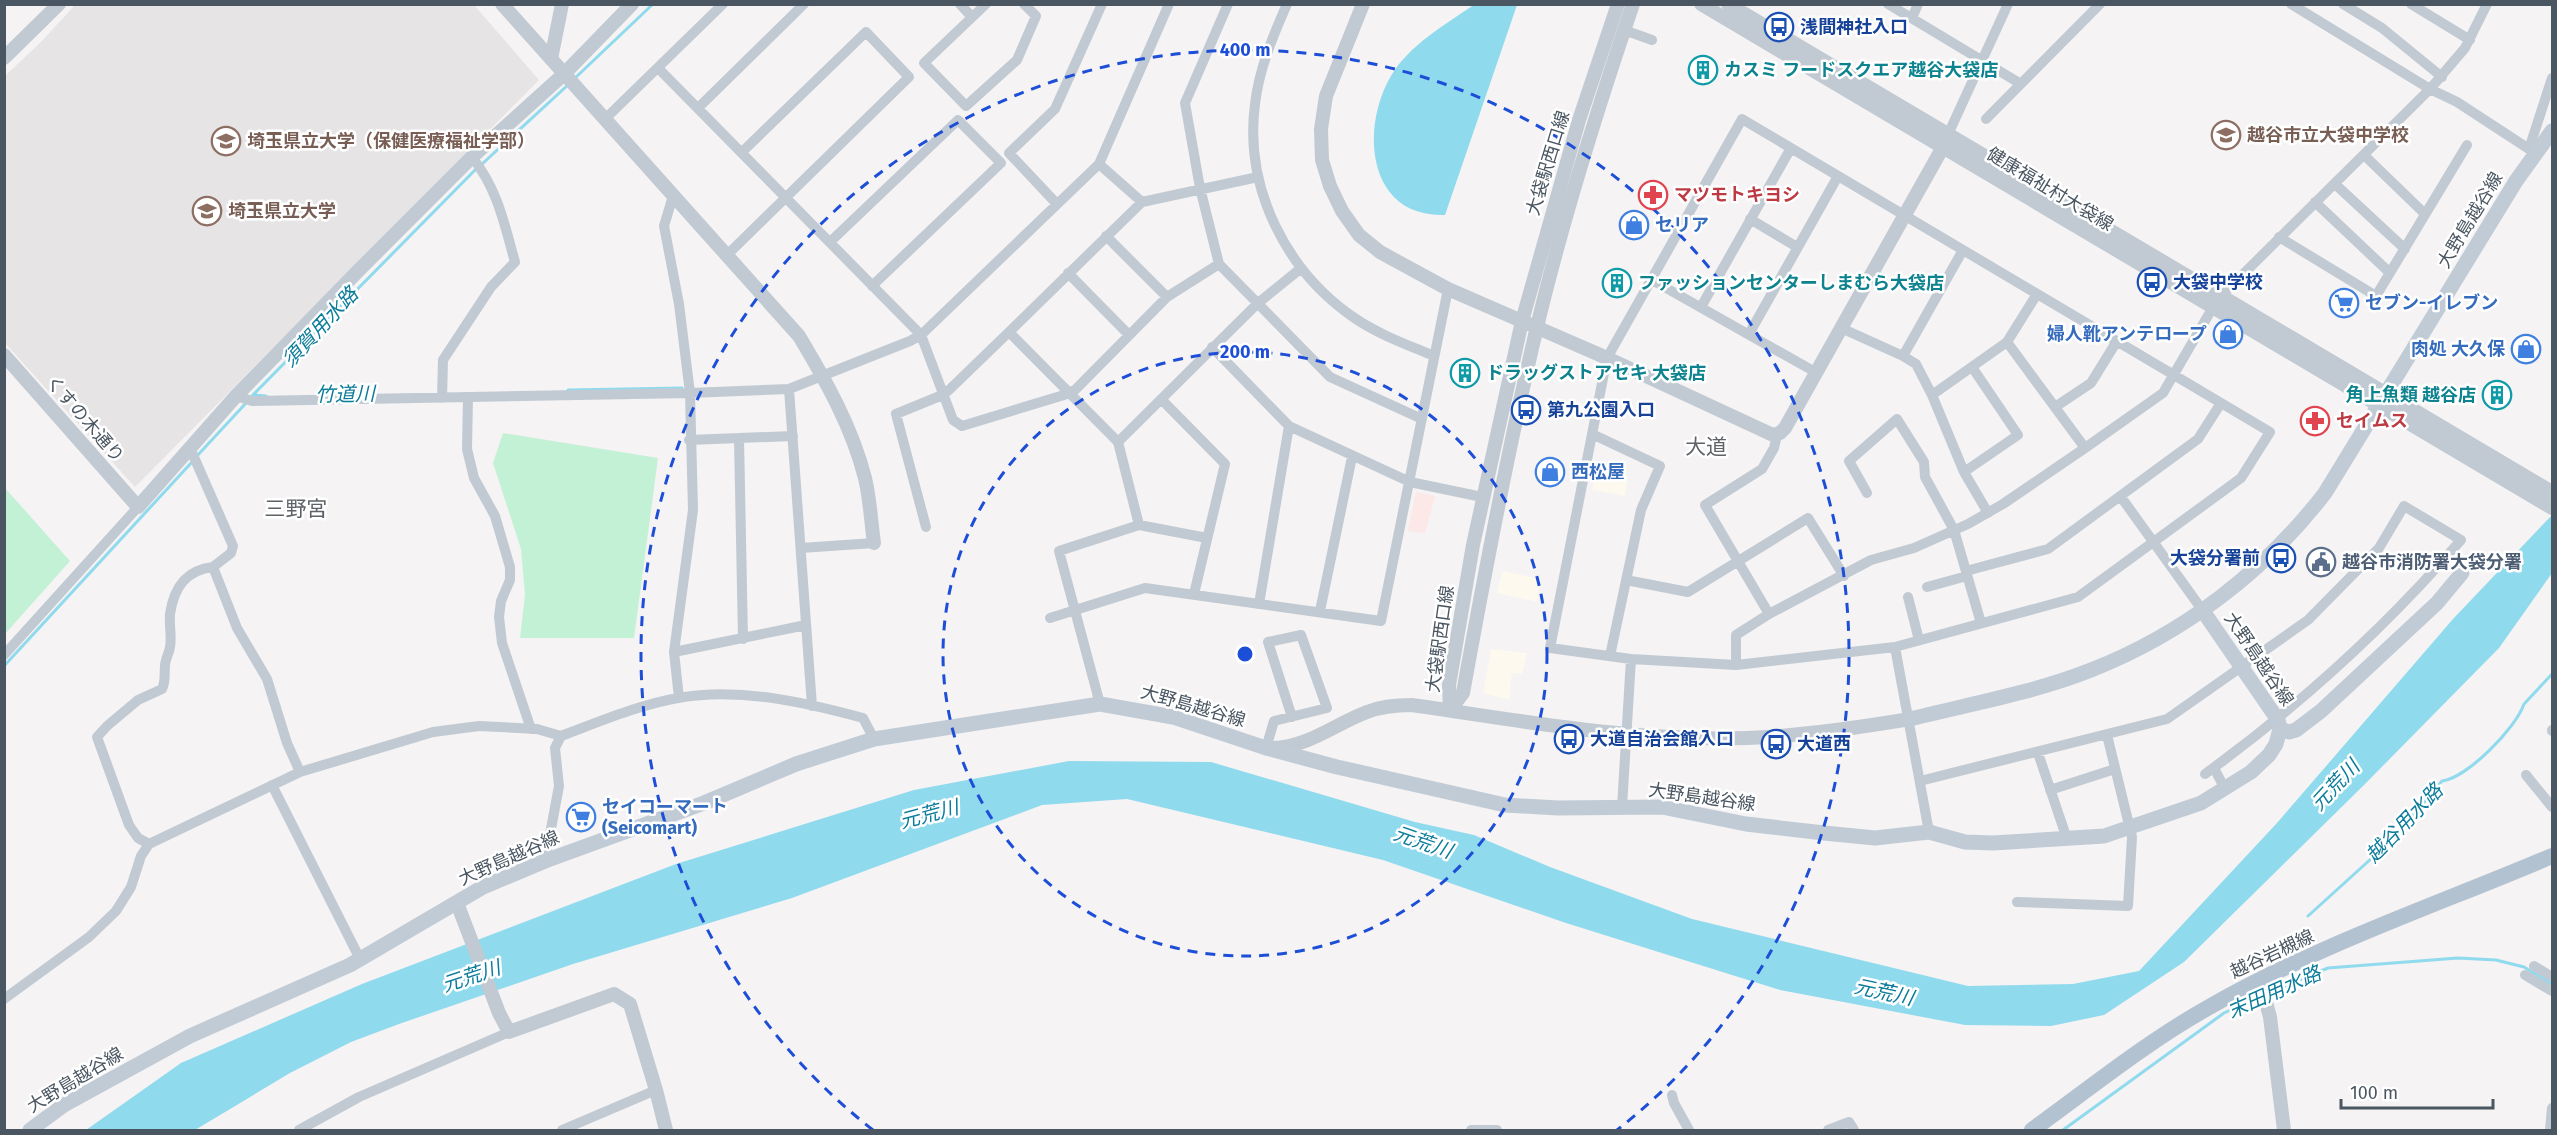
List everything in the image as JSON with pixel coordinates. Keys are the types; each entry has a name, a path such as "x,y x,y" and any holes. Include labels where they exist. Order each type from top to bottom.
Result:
{"main road":[{"name":"大野島越谷線","path":"1910,720 2031,689 2089,671 2158,639 2203,611 2259,564 2304,519 2345,462 2533,151 2553,131"},
{"name":"大野島越谷線","path":"2203,611 2279,725 2289,732 2296,730 2321,711 2437,603 2462,573"},
{"name":"大野島越谷線","path":"30,1131 64,1105 190,1036 360,959 483,887 545,861 704,803 796,764 874,739 1100,704 1173,717 1266,748 1414,786 1505,805 1558,808 1662,807 1746,824 1875,838 1929,832 1965,842 2104,836 2201,803 2251,772 2269,755 2276,744 2279,725"},
{"name":"越谷岩槻線","path":"2032,1131 2187,1020 2263,989 2553,856"}],"street":[{"path":"502,4 799,336 823,376 845,420 865,479 874,543 801,548"},
{"path":"551,59 562,4"},
{"path":"4,655 236,396 472,157 564,74 632,4"},
{"path":"604,119 723,4"},
{"path":"698,108 804,4"},
{"path":"960,4 972,17"},
{"path":"986,4 924,63 966,106 1017,60 1036,16 1024,4"},
{"path":"1056,203 1009,153 1055,109 1102,4"},
{"path":"236,396 252,401 789,389 921,335 1099,164 1168,4"},
{"path":"1228,4 1185,103 1200,188 1219,264 1330,377 1422,419"},
{"path":"1287,4 1274,34 1256,93 1254,137 1258,177 1270,216 1300,269 1334,303 1359,321 1434,356"},
{"path":"1363,4 1326,96 1321,129 1322,160 1330,186 1342,211 1359,235 1380,252 1448,289 1607,358 1768,434 1777,435"},
{"name":"大袋駅西口線","path":"1450,710 1449,685 1482,497 1521,321 1579,120 1618,4"},
{"name":"大袋駅西口線","path":"1450,710 1463,693 1499,500 1537,328 1608,78 1633,4"},
{"name":"健康福祉村大袋線","path":"1701,4 1945,141 2510,475"},
{"name":"健康福祉村大袋線","path":"1728,4 1945,141"},
{"path":"1888,4 2021,84"},
{"path":"1912,18 1918,4"},
{"path":"1769,614 1705,505 1762,469 1774,448 1777,435 1785,428 1945,141 2008,4"},
{"path":"1986,119 2100,4"},
{"path":"2343,4 2382,28 2442,77"},
{"path":"2411,4 2470,40"},
{"path":"1736,665 1736,636 1769,614 1871,560 1914,548 1988,513 2163,393 2217,302 2279,237 2442,77 2470,40 2487,4"},
{"path":"2299,6 2533,151 2553,78"},
{"path":"4,58 51,7"},
{"path":"1624,30 1652,40"},
{"path":"727,255 909,77 866,32 742,152"},
{"path":"658,68 921,335 953,420 962,426 1070,393 1167,297 1219,264"},
{"path":"1742,119 1905,215 2270,432 2241,478 2078,597 1895,647 1736,665 1631,659 1550,648 1607,358 1742,119"},
{"path":"830,242 958,120 1001,163 872,286"},
{"path":"2279,237 2376,296 2467,145"},
{"path":"1701,307 1791,148"},
{"path":"2364,155 2425,214"},
{"path":"442,398 443,360 491,287 515,262 497,198 485,174 472,157"},
{"path":"1099,164 1142,202"},
{"path":"1749,334 1838,176"},
{"path":"926,527 896,414 944,393 1142,202 1258,177"},
{"path":"2334,184 2405,249"},
{"path":"673,196 664,226 680,304 690,393 689,440 693,510 674,652 679,698"},
{"path":"2315,202 2390,273"},
{"path":"1750,219 1797,247"},
{"path":"1106,236 1167,297"},
{"path":"1903,356 1963,250"},
{"path":"1118,442 1257,304 1300,269"},
{"path":"1068,273 1129,335"},
{"path":"1652,280 1816,373"},
{"path":"1050,618 1145,588 1381,621 1448,289"},
{"path":"1932,395 2007,342 2037,294"},
{"path":"1841,328 1916,364 1932,395 1964,472 1988,513"},
{"path":"1009,332 1118,442 1139,525"},
{"path":"2055,407 2091,383 2117,341"},
{"path":"2007,342 2085,448"},
{"path":"1212,347 1289,426 1410,482 1482,497"},
{"name":"くすの木通り","path":"4,355 138,507"},
{"path":"1964,472 2018,435 1972,368"},
{"path":"789,389 812,706"},
{"path":"468,397 467,449 474,478 495,516 510,567 510,580 501,601 499,617 502,643 531,729"},
{"path":"1162,400 1225,464 1194,594"},
{"path":"1927,587 2048,549 2198,439 2221,403"},
{"path":"1867,493 1849,461 1897,419 1924,462 1924,477 1954,530 1981,623"},
{"path":"1259,604 1289,426"},
{"path":"1592,434 1660,466 1641,510 1610,656"},
{"path":"689,440 793,436"},
{"path":"739,438 743,639"},
{"path":"149,844 138,838 129,825 97,736 138,700 162,689 165,684 165,664 170,647 170,614 175,595 183,580 192,572 213,567 231,553 233,546 190,448"},
{"path":"1320,611 1352,457"},
{"path":"2510,475 2553,492"},
{"path":"2510,475 2553,508"},
{"path":"2121,497 2203,611"},
{"path":"1920,781 2168,719 2308,620 2379,548 2404,506 2461,540 2397,610 2279,725 2209,771 2225,789"},
{"path":"1626,580 1688,592 1808,518 1844,576"},
{"path":"1100,704 1059,551 1139,525 1207,538"},
{"path":"213,567 237,628 267,678 287,742 300,772"},
{"path":"1908,597 1919,640"},
{"path":"674,652 806,625"},
{"path":"1292,717 1268,642 1301,635 1327,708 1274,722 1266,748 1297,745 1367,712 1393,705 1413,705 1627,734 1746,738 1813,733 1910,720"},
{"path":"1895,647 1929,832"},
{"path":"1622,807 1631,659"},
{"path":"4,999 89,937 116,911 131,887 141,856 149,844 300,772 433,732 479,726 531,729 561,736 644,706 679,698 767,696 863,718 874,739"},
{"path":"2017,902 2128,906 2132,837 2107,735"},
{"path":"545,861 559,786 555,748 561,736"},
{"path":"2038,753 2067,839"},
{"path":"2050,790 2115,769"},
{"path":"2526,775 2553,807"},
{"path":"272,784 360,959"},
{"path":"457,903 509,1032"},
{"path":"2534,966 2553,977"},
{"path":"2525,975 2553,991"},
{"path":"2263,989 2270,1017 2284,1131"},
{"path":"299,1131 359,1097 509,1032 614,994 630,1004 656,1089 666,1131"},
{"path":"562,1131 656,1089"},
{"path":"1672,1095 1689,1131"},
{"path":"1828,1131 1849,1122 1854,1131"},
{"path":"1470,1131 1497,1131"}],"shaded area":[{"name":"埼玉県立大学","path":"75,5 474,5 539,80 135,487 5,343 5,76"},
{"path":"1598,466 1615,470 1615,474 1628,476 1625,496 1592,490"},
{"path":"1416,492 1435,496 1425,533 1408,531"},
{"path":"1502,571 1541,579 1537,602 1497,593"},
{"path":"1491,649 1527,653 1522,674 1512,673 1509,700 1483,693"}],"green space":[{"path":"503,433 658,458 634,638 520,638 525,595 521,549 493,463"},
{"path":"5,488 70,561 5,634"}],"water":[{"path":"1475,4 1517,5 1445,215 1419,212 1399,202 1385,186 1377,166 1374,144 1375,120 1381,97 1391,76 1418,45"},
{"name":"元荒川","path":"2552,515 2552,573 2499,648 2184,962 2104,1015 2051,1026 1965,1025 1780,990 1566,923 1383,860 1127,799 1042,805 792,898 573,964 399,1024 351,1042 290,1073 195,1130 86,1130 181,1063 362,984 676,864 914,790 1069,761 1211,762 1415,822 1474,835 1550,867 1692,919 1968,986 2073,984 2139,971 2277,823 2453,619"}],"waterway":[{"name":"須賀用水路","path":"574,79 653,4"},
{"name":"須賀用水路","path":"481,165 569,84"},
{"name":"須賀用水路","path":"251,397 476,169"},
{"name":"竹道川","path":"568,390 682,388"},
{"name":"竹道川","path":"253,395 266,396"},
{"name":"須賀用水路","path":"196,457 247,402"},
{"name":"須賀用水路","path":"4,666 192,462"},
{"name":"越谷用水路","path":"2525,703 2552,674"},
{"name":"越谷用水路","path":"2308,916 2394,838 2442,781 2452,778 2477,762 2511,726 2524,704"},
{"name":"末田用水路","path":"2268,993 2328,968 2458,958 2496,960 2524,967 2552,984"},
{"name":"末田用水路","path":"2063,1130 2224,1013 2259,997"}],"place":[{"name":"浅間神社入口","path":"1779,27"},
{"name":"カスミ フードスクエア越谷大袋店","path":"1703,70"},
{"name":"越谷市立大袋中学校","path":"2226,135"},
{"name":"埼玉県立大学（保健医療福祉学部）","path":"226,141"},
{"name":"マツモトキヨシ","path":"1653,195"},
{"name":"埼玉県立大学","path":"207,211"},
{"name":"セリア","path":"1634,225"},
{"name":"大袋中学校","path":"2152,282"},
{"name":"ファッションセンターしまむら大袋店","path":"1617,283"},
{"name":"セブン-イレブン","path":"2344,303"},
{"name":"婦人靴アンテロープ","path":"2228,334"},
{"name":"肉処 大久保","path":"2526,349"},
{"name":"ドラッグストアセキ 大袋店","path":"1465,373"},
{"name":"角上魚類 越谷店","path":"2497,395"},
{"name":"第九公園入口","path":"1526,410"},
{"name":"セイムス","path":"2315,421"},
{"name":"西松屋","path":"1550,472"},
{"name":"大袋分署前","path":"2281,558"},
{"name":"越谷市消防署大袋分署","path":"2321,562"},
{"name":"大道自治会館入口","path":"1569,739"},
{"name":"大道西","path":"1776,744"},
{"name":"セイコーマート (Seicomart)","path":"581,817"}],"district":[{"name":"大道","path":"1706,447"},
{"name":"三野宮","path":"296,509"}]}
